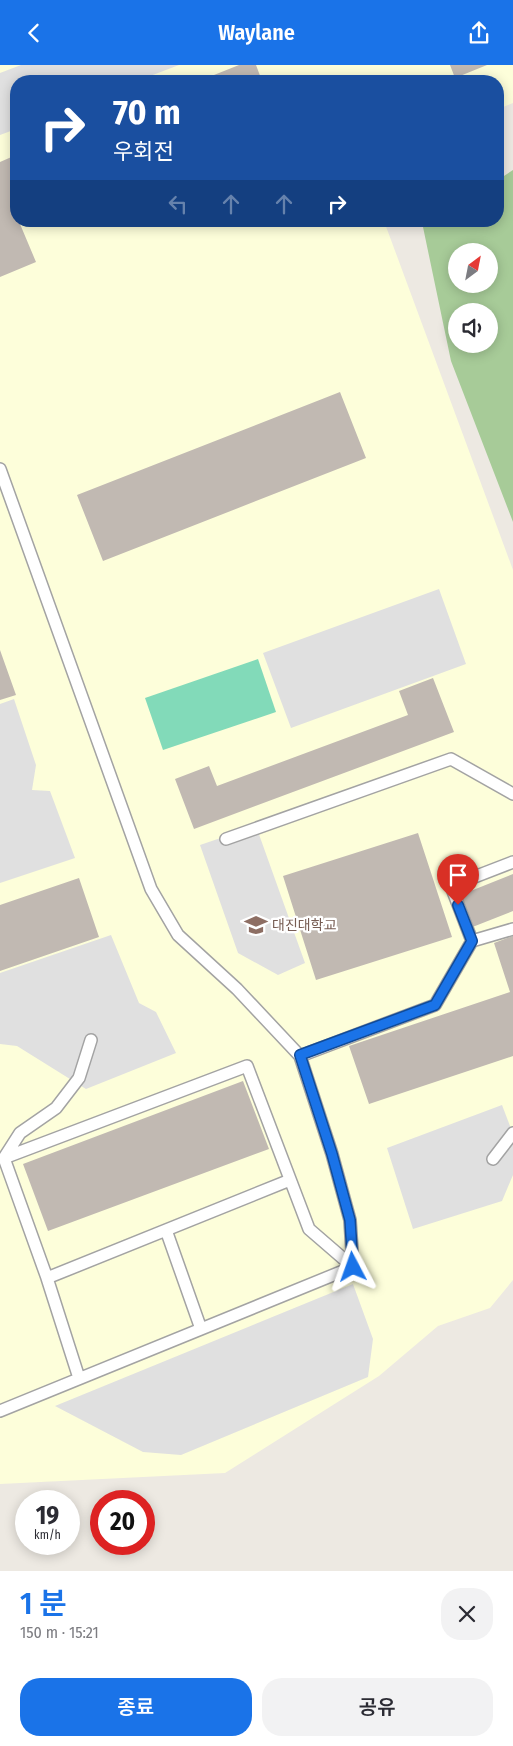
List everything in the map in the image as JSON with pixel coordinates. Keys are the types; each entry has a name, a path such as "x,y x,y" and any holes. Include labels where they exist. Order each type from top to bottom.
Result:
{"lane":[{"path":"0,469 151,889 178,935 237,989 300,1055 332,1154 350,1220 353,1267"},
{"path":"226,839 451,759 513,793"},
{"path":"472,941 451,886 513,862"},
{"path":"300,1055 435,1005 472,941 513,929"},
{"path":"4,1158 20,1133 56,1108 79,1078 91,1040"},
{"path":"4,1158 247,1066 309,1229 353,1267"},
{"path":"493,1159 513,1133"},
{"path":"4,1158 47,1278 79,1379"},
{"path":"47,1278 290,1180"},
{"path":"166,1230 201,1329"},
{"path":"0,1411 353,1267"}],"shaded area":[{"name":"대진대학교","path":"0,65 513,65 513,103 504,107 504,75 10,75 10,227 386,227 513,570 513,1280 490,1308 438,1326 379,1376 225,1473 0,1484"},
{"path":"21,65 179,65 153,75 10,75 10,131 0,135 0,73"},
{"path":"439,589 466,664 291,728 263,653"},
{"path":"14,699 36,765 32,790 50,791 75,858 0,883 0,704"},
{"path":"256,826 305,963 278,975 238,953 200,845"},
{"path":"111,935 139,1003 156,1012 176,1053 86,1089 17,1046 0,1044 0,973"},
{"path":"502,1105 513,1134 513,1175 502,1201 413,1229 387,1148"},
{"path":"353,1284 373,1339 368,1377 181,1455 143,1452 55,1406"}],"green space":[{"path":"513,170 513,522 449,353 498,353 498,303 448,303 448,347 423,227 504,227 504,176"},
{"path":"258,659 276,712 163,750 145,698"}],"building":[{"path":"239,65 256,65 260,75 214,75"},
{"path":"450,65 487,65 462,75 454,75"},
{"path":"10,158 10,227 21,227 36,262 0,277 0,162"},
{"path":"340,392 366,458 103,561 77,495"},
{"path":"0,650 16,695 0,700"},
{"path":"433,678 454,732 194,829 175,779 209,766 217,786 408,715 399,691"},
{"path":"418,833 452,937 316,980 283,876"},
{"path":"513,874 513,911 470,928 458,896"},
{"path":"79,878 99,937 0,971 0,905"},
{"path":"513,936 513,1056 369,1104 349,1046 510,992 494,943"},
{"path":"243,1081 269,1149 48,1231 23,1164"}],"place":[{"name":"대진대학교","path":"256,925"}],"route":[{"path":"353,1267 350,1220 332,1154 300,1055 435,1005 472,941 458,905"}]}
